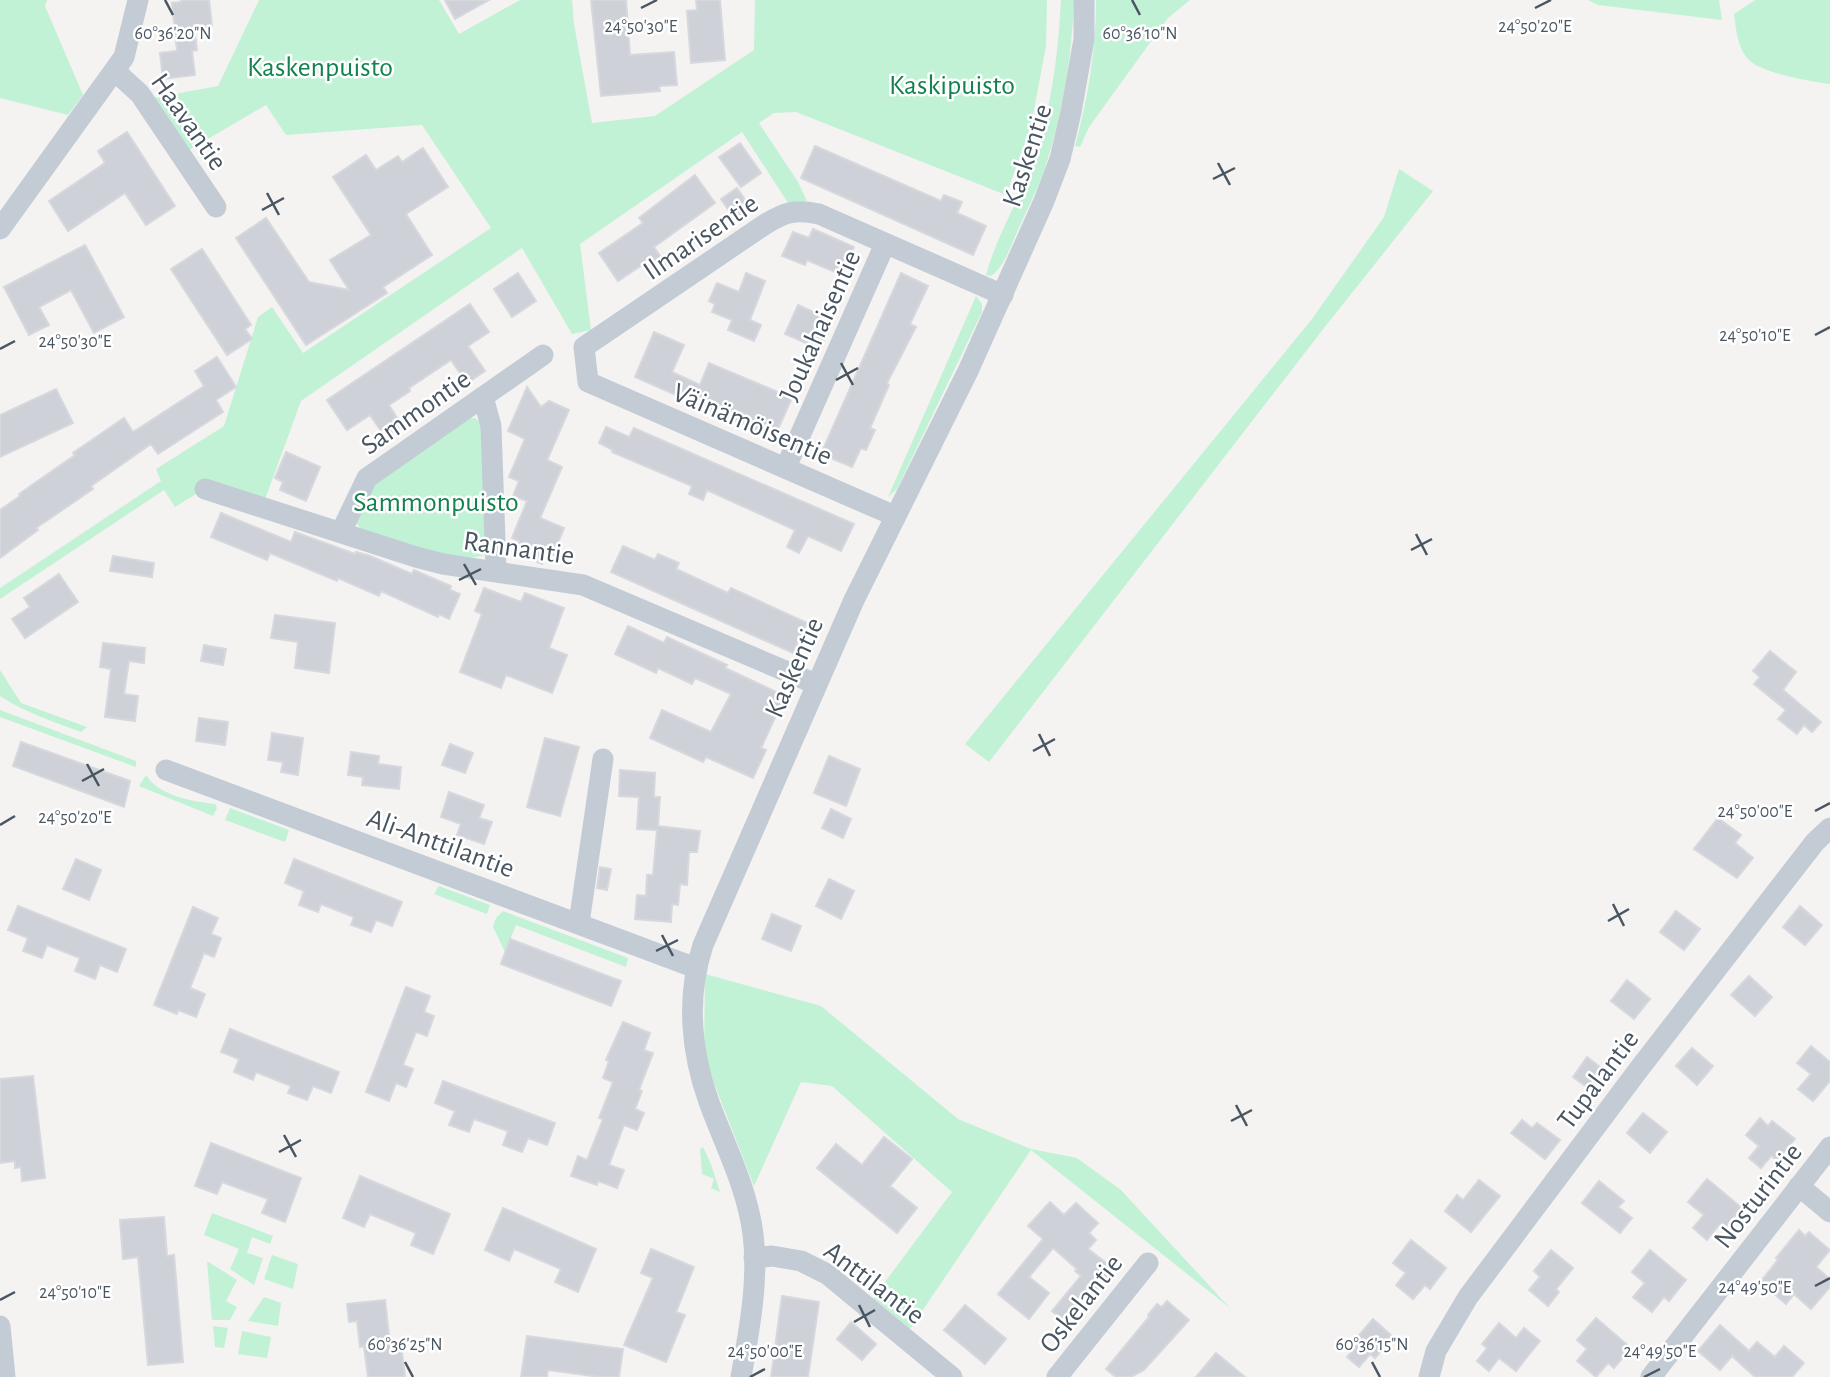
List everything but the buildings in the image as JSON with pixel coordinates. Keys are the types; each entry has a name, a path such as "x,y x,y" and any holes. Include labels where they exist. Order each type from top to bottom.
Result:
{"street":[{"path":"0,229 124,57 138,0"},
{"name":"Kaskentie","path":"741,1377 754,1288 753,1233 736,1168 709,1102 694,1049 692,1005 696,968 703,945 816,684 895,516 968,371 1060,159 1084,38 1084,0"},
{"name":"Haavantie","path":"115,71 140,94 216,207"},
{"name":"Ilmarisentie","path":"588,382 584,347 782,214 800,210 819,214 1003,295"},
{"name":"Joukahaisentie","path":"786,467 885,244"},
{"name":"Sammontie","path":"341,532 367,478 543,355"},
{"name":"Väinämöisentie","path":"588,382 895,516"},
{"path":"484,397 491,426 496,570"},
{"name":"Rannantie","path":"205,489 443,564 583,584 816,684"},
{"path":"579,923 603,759"},
{"name":"Ali-Anttilantie","path":"166,770 696,968"},
{"name":"Tupalantie","path":"1429,1377 1436,1351 1468,1297 1639,1069 1815,842 1830,828"},
{"name":"Nosturintie","path":"1651,1377 1830,1147"},
{"path":"1799,1186 1830,1212"},
{"name":"Anttilantie","path":"754,1258 772,1256 801,1261 827,1274 952,1377"},
{"name":"Oskelantie","path":"1057,1377 1148,1263"},
{"path":"0,1326 5,1377"}],"green space":[{"path":"0,0 47,0 45,6 83,95 68,115 0,98"},
{"name":"Kaskipuisto","path":"259,0 439,0 459,34 520,0 572,0 592,123 655,116 754,50 755,0 1047,0 1046,46 1031,126 1006,195 796,112 774,113 759,123 798,182 807,201 788,203 742,132 580,244 591,330 572,334 522,248 301,401 260,513 246,512 196,494 175,507 164,490 0,599 0,588 161,481 156,469 224,426 258,317 272,307 303,353 491,228 422,125 286,135 266,105 189,150 153,98 218,86"},
{"path":"1061,0 1074,0 1073,21 1066,84 1052,145 1040,181 1007,255 996,272 991,276 986,275 995,247 1039,145 1056,63"},
{"path":"1096,0 1190,0 1168,18 1089,127 1080,147 1075,146 1090,74"},
{"path":"1588,0 1719,0 1722,20 1598,5"},
{"path":"1755,0 1830,0 1830,84 1776,73 1750,61 1738,39 1734,14"},
{"path":"1399,169 1433,191 989,762 965,744 1312,319 1384,217"},
{"path":"976,296 982,304 982,312 897,489 888,497"},
{"name":"Sammonpuisto","path":"475,418 481,423 487,554 474,557 442,555 361,529 356,519 368,489 466,419"},
{"path":"0,670 21,703 87,727 81,732 9,702 0,696"},
{"path":"0,710 136,761 136,767 0,717"},
{"path":"146,775 167,793 215,804 217,808 213,816 139,786"},
{"path":"230,808 289,830 285,842 225,820"},
{"path":"439,886 490,905 487,914 434,894"},
{"path":"503,911 628,958 626,967 516,925 505,952 493,927 496,918"},
{"path":"705,974 821,1006 958,1119 1031,1149 1077,1158 1121,1190 1230,1308 1031,1150 910,1329 873,1298 952,1192 832,1086 801,1082 754,1186 704,1057"},
{"path":"703,1147 720,1192 711,1188 714,1179 702,1174 700,1149"},
{"path":"212,1213 273,1236 270,1244 252,1237 247,1253 263,1258 254,1285 230,1269 239,1249 204,1235"},
{"path":"272,1255 298,1264 293,1289 264,1279"},
{"path":"207,1261 237,1280 226,1301 237,1307 230,1320 212,1320"},
{"path":"264,1297 281,1303 278,1326 248,1321"},
{"path":"213,1326 228,1328 224,1348 215,1347"},
{"path":"242,1331 271,1337 267,1358 238,1354"}],"park label":[{"name":"Kaskenpuisto","path":"320,66"}]}
